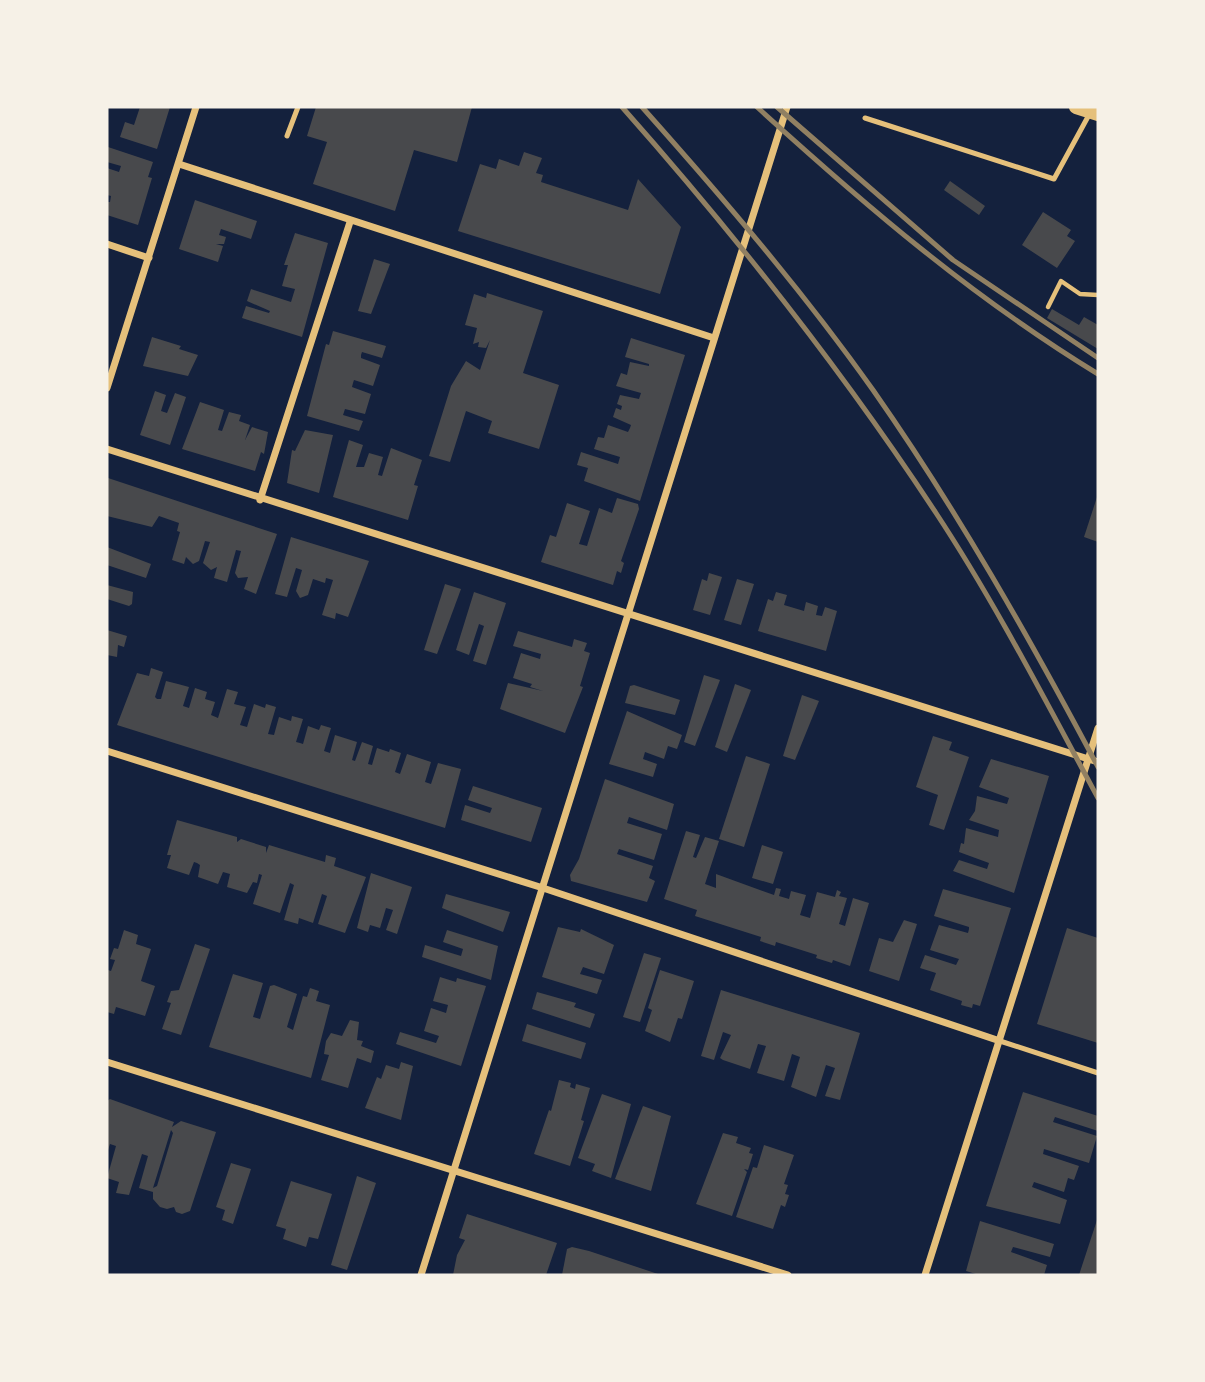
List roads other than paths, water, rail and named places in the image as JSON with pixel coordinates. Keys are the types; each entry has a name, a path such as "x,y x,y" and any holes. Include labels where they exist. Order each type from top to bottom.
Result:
{"street":[{"path":"107,388 196,107"},
{"path":"421,1275 787,107"},
{"path":"179,164 350,222 714,338"},
{"path":"260,500 350,222"},
{"path":"107,244 149,258"},
{"path":"107,449 260,500 1098,762"},
{"path":"925,1275 1098,729"},
{"path":"107,751 542,888 1000,1041"},
{"path":"107,1062 788,1275"}],"lane":[{"path":"287,136 298,107"},
{"path":"865,118 1054,179 1088,111"},
{"path":"1000,1041 1098,1073"}],"railway":[{"path":"622,107 786,304 900,459 979,582 1098,798"},
{"path":"642,107 761,245 873,390 934,481 991,575 1098,767"},
{"path":"757,107 880,215 963,282 1098,374"},
{"path":"777,107 953,260 1098,358"}]}
